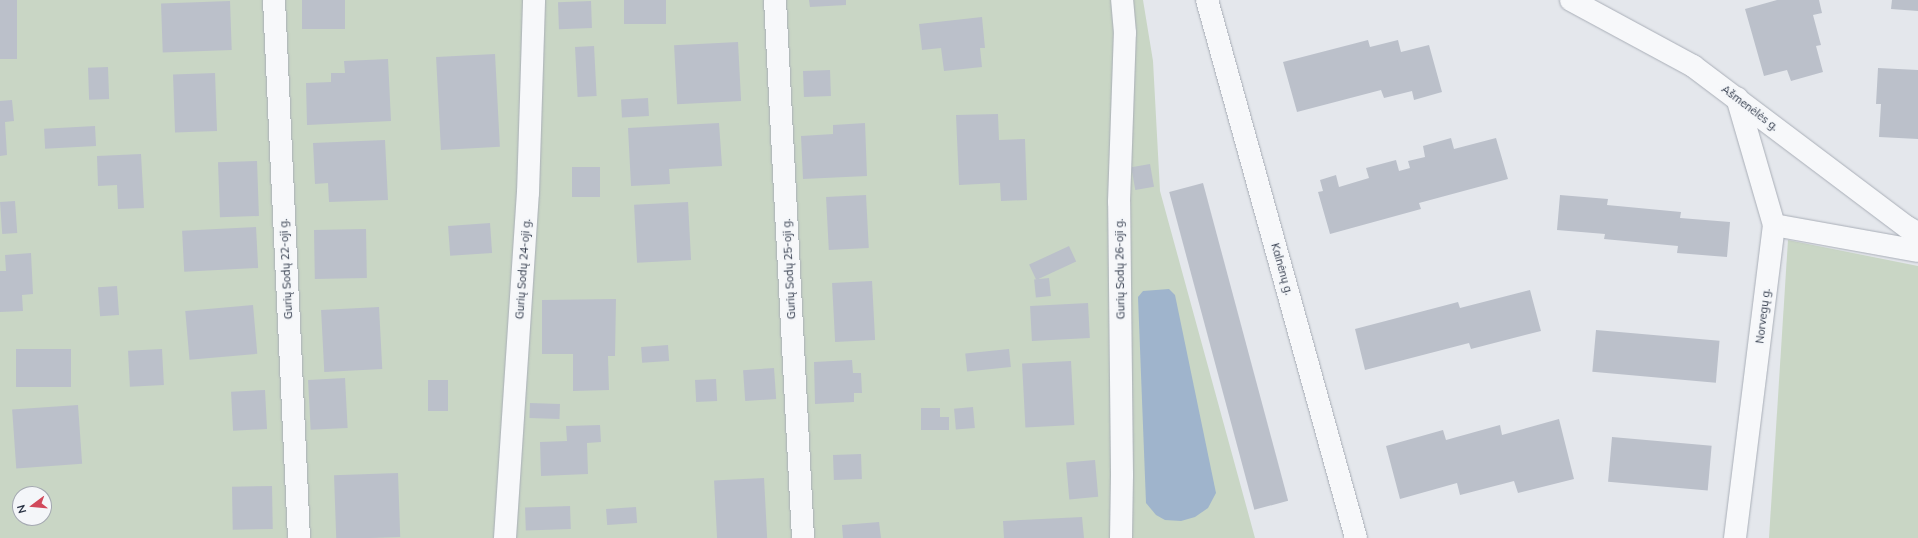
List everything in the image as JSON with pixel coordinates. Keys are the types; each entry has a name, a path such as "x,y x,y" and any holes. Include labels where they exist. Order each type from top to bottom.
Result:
{"street":[{"name":"Gurių Sodų 22-oji g.","path":"274,0 299,538"},
{"name":"Gurių Sodų 24-oji g.","path":"505,538 528,193 534,0"},
{"name":"Gurių Sodų 25-oji g.","path":"775,0 804,538"},
{"name":"Gurių Sodų 26-oji g.","path":"1121,538 1122,475 1119,202 1125,33 1122,0"},
{"name":"Kalnėnų g.","path":"1207,0 1356,538"},
{"name":"Ašmenėlės g.","path":"1571,0 1694,66 1907,227 1918,233"},
{"name":"Norvegų g.","path":"1735,538 1774,225 1737,98"},
{"path":"1774,225 1918,251"}],"green space":[{"path":"0,0 1143,0 1153,61 1160,191 1255,538 0,538"},
{"path":"1788,240 1918,266 1918,538 1769,538"}],"water":[{"path":"1169,289 1175,295 1216,493 1208,508 1195,517 1181,521 1165,520 1156,515 1146,503 1138,297 1143,291"}],"building":[{"path":"0,0 17,0 17,59 0,59"},
{"path":"302,0 345,0 345,29 302,29"},
{"path":"624,0 666,0 666,24 624,24"},
{"path":"809,0 846,0 846,5 810,7"},
{"path":"1777,0 1819,0 1822,13 1813,15 1821,45 1816,46 1823,72 1791,81 1787,70 1764,76 1745,9"},
{"path":"1892,0 1918,0 1918,11 1891,9"},
{"path":"230,1 232,50 163,52 161,3"},
{"path":"591,1 592,28 559,29 558,2"},
{"path":"982,17 985,48 980,48 982,67 944,71 941,48 922,50 919,24"},
{"path":"1368,40 1370,47 1398,40 1401,52 1429,45 1442,92 1414,100 1412,91 1384,98 1381,90 1297,112 1283,62"},
{"path":"738,42 741,101 677,104 674,45"},
{"path":"594,46 597,96 578,97 575,47"},
{"path":"495,54 500,147 441,150 436,57"},
{"path":"388,59 391,121 307,125 306,83 331,82 331,73 345,73 344,61"},
{"path":"108,67 109,99 89,100 88,68"},
{"path":"1878,68 1918,70 1918,139 1879,137 1881,104 1876,104"},
{"path":"830,70 831,96 804,97 803,71"},
{"path":"215,73 217,131 175,132 173,74"},
{"path":"648,98 649,116 622,117 621,99"},
{"path":"12,100 14,121 5,122 7,155 0,156 0,101"},
{"path":"998,114 999,140 1025,139 1027,200 1001,201 1000,183 959,185 956,115"},
{"path":"719,123 722,166 669,169 670,184 631,186 628,128"},
{"path":"865,123 867,176 803,179 801,136 833,134 833,125"},
{"path":"95,126 96,146 45,149 44,129"},
{"path":"1451,138 1454,149 1496,138 1508,179 1419,203 1421,209 1330,234 1318,192 1323,191 1320,180 1336,175 1339,187 1369,178 1366,168 1396,160 1399,171 1410,168 1408,161 1425,157 1423,146"},
{"path":"385,140 388,200 329,202 328,183 315,184 313,143"},
{"path":"141,154 144,208 118,209 117,185 98,186 97,156"},
{"path":"257,161 259,216 220,217 218,162"},
{"path":"1150,164 1154,187 1135,190 1131,167"},
{"path":"572,167 600,167 600,197 572,197"},
{"path":"1203,183 1288,501 1254,510 1169,192"},
{"path":"866,195 869,248 829,250 826,197"},
{"path":"1560,195 1608,199 1607,205 1681,212 1680,218 1730,222 1727,257 1677,253 1678,246 1604,239 1605,234 1557,230"},
{"path":"15,201 17,233 2,234 0,202"},
{"path":"688,202 691,260 637,263 634,205"},
{"path":"490,223 492,253 450,256 448,226"},
{"path":"256,227 258,268 184,272 182,231"},
{"path":"366,229 367,278 315,279 314,230"},
{"path":"1069,246 1076,261 1036,280 1029,265"},
{"path":"31,253 33,294 22,295 23,311 0,312 0,271 6,271 5,255"},
{"path":"1049,278 1051,296 1036,297 1034,280"},
{"path":"872,281 875,340 835,342 832,283"},
{"path":"117,286 119,315 100,316 98,287"},
{"path":"1530,290 1541,331 1471,349 1469,343 1365,370 1355,329 1458,302 1460,308"},
{"path":"616,299 615,356 608,356 609,390 573,391 573,354 542,354 542,300"},
{"path":"1088,303 1090,338 1032,341 1030,306"},
{"path":"253,305 257,354 190,360 185,311"},
{"path":"379,307 382,369 324,372 321,310"},
{"path":"1596,330 1720,341 1716,383 1592,372"},
{"path":"668,345 669,361 642,363 641,347"},
{"path":"16,349 71,349 71,387 16,387"},
{"path":"162,349 164,385 130,387 128,351"},
{"path":"1009,349 1011,367 967,372 965,354"},
{"path":"852,360 853,373 861,373 862,393 854,393 854,402 815,404 814,362"},
{"path":"1071,361 1074,425 1025,427 1022,364"},
{"path":"774,368 776,399 745,401 743,370"},
{"path":"345,378 348,428 311,430 308,380"},
{"path":"716,379 717,401 696,402 695,380"},
{"path":"428,380 448,380 448,411 428,411"},
{"path":"265,390 267,429 233,431 231,392"},
{"path":"530,403 560,404 559,419 529,418"},
{"path":"78,405 82,464 16,468 12,410"},
{"path":"973,407 975,428 956,430 954,409"},
{"path":"921,408 940,408 940,417 949,417 949,430 921,430"},
{"path":"1559,419 1574,479 1518,493 1514,481 1460,495 1457,483 1400,499 1386,446 1443,430 1446,440 1500,425 1502,435"},
{"path":"600,425 601,442 587,443 588,474 541,476 540,442 567,441 566,426"},
{"path":"1612,437 1712,446 1708,491 1608,482"},
{"path":"861,454 862,479 834,480 833,455"},
{"path":"1095,460 1098,497 1069,499 1066,463"},
{"path":"398,473 400,537 336,538 334,475"},
{"path":"764,478 767,538 717,538 714,481"},
{"path":"272,486 273,529 233,530 232,487"},
{"path":"570,506 571,529 526,531 525,508"},
{"path":"636,507 637,523 607,525 606,509"},
{"path":"1082,517 1084,538 1004,538 1003,521"},
{"path":"879,522 881,538 843,538 842,525"}]}
